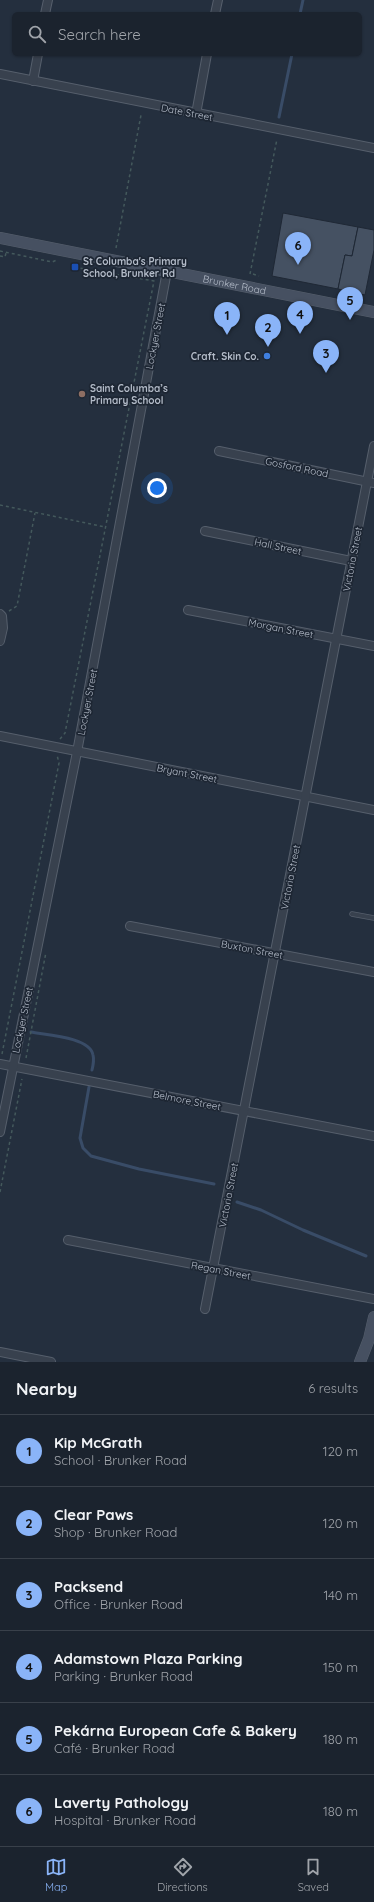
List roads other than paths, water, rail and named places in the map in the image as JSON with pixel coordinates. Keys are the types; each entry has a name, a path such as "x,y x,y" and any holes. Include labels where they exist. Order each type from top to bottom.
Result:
{"main road":[{"name":"Brunker Road","path":"0,238 374,312"},
{"path":"360,1362 369,1339 374,1317"}],"street":[{"path":"45,12 48,0"},
{"path":"215,12 218,0"},
{"path":"32,81 38,56"},
{"path":"196,114 207,56"},
{"name":"Date Street","path":"0,74 374,148"},
{"name":"Lockyer Street","path":"0,1132 77,752 167,271"},
{"name":"Victoria Street","path":"205,1309 337,639 351,561 371,482 374,446"},
{"name":"Gosford Road","path":"219,451 371,482"},
{"name":"Hall Street","path":"205,531 351,561"},
{"name":"Morgan Street","path":"188,610 374,646"},
{"path":"0,641 3,628 1,615"},
{"name":"Bryant Street","path":"0,736 374,810"},
{"name":"Buxton Street","path":"130,926 374,972"},
{"name":"Belmore Street","path":"0,1064 374,1136"},
{"name":"Regan Street","path":"68,1240 374,1299"},
{"path":"0,1352 51,1362"}],"lane":[{"path":"352,914 374,918"}],"waterway":[{"path":"300,12 303,0"},
{"path":"279,117 292,56"},
{"path":"31,1032 66,1038 84,1044 90,1049 93,1055 92,1070"},
{"path":"89,1087 80,1138 83,1148 91,1156 139,1169 214,1184"},
{"path":"237,1202 261,1210 303,1230 366,1256"}],"place":[{"name":"Laverty Pathology","path":"298,265"},
{"name":"St Columba's Primary School, Brunker Rd","path":"75,267"},
{"name":"Pekárna European Cafe & Bakery","path":"350,320"},
{"name":"Adamstown Plaza Parking","path":"300,334"},
{"name":"Kip McGrath","path":"227,335"},
{"name":"Clear Paws","path":"268,347"},
{"name":"Craft. Skin Co.","path":"267,356"},
{"name":"Packsend","path":"326,373"},
{"name":"Saint Columba’s Primary School","path":"82,394"}]}
